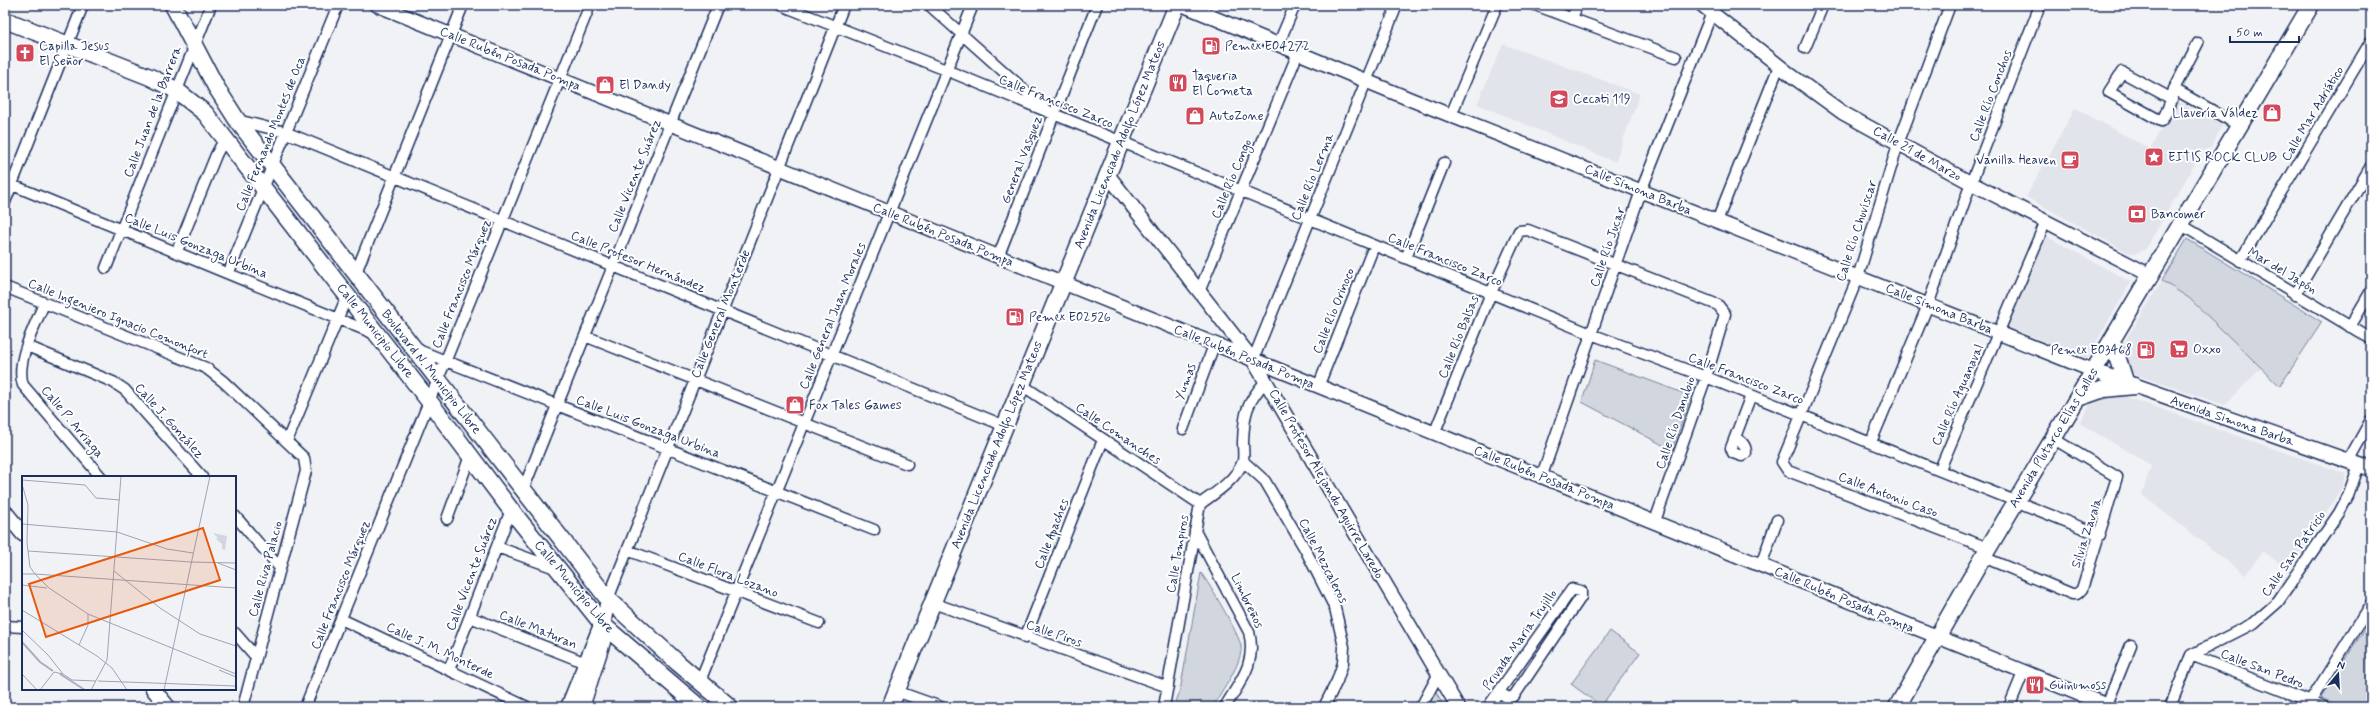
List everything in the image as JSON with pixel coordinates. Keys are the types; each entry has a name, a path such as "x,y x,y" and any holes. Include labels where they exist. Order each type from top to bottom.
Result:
{"main road":[{"name":"Boulevard N. Municipio Libre","path":"173,5 193,46 237,120 355,275 608,599 730,707"},
{"name":"Avenida Licenciado Adolfo López Mateos","path":"890,707 1177,5"},
{"name":"Avenida Plutarco Elías Calles","path":"1897,707 1985,553 2017,502 2238,125 2311,5"},
{"name":"Calle Municipio Libre","path":"5,20 150,77 176,90 205,113 429,401 556,568 603,625 699,707"},
{"path":"2078,398 2104,389 2130,385 2112,341"},
{"name":"Avenida Simona Barba","path":"2094,371 2359,465"},
{"path":"5,512 22,533"},
{"name":"Calle General Monterde","path":"582,707 590,665 603,625 608,599"},
{"name":"Calle General Monterde","path":"568,707 590,665"},
{"path":"154,690 168,707"}],"street":[{"path":"5,202 9,183 83,5"},
{"name":"Calle Juan de la Barrera","path":"106,268 210,5"},
{"name":"Calle Fernando Montes de Oca","path":"229,272 271,165 338,5"},
{"name":"Calle Rubén Posada Pompa","path":"377,5 998,257 1064,282 1214,345 1541,478 1655,521 1936,638 2108,706"},
{"path":"355,275 463,5"},
{"name":"Calle Francisco Márquez","path":"305,707 590,5"},
{"name":"Calle Vicente Suárez","path":"523,490 718,5"},
{"name":"Calle Francisco Zarco","path":"781,5 946,70 1054,116 1591,334 1706,376 2100,535"},
{"name":"Calle General Monterde","path":"608,599 844,5"},
{"path":"929,5 962,32 1054,116"},
{"name":"Calle General Juan Morales","path":"700,682 972,5"},
{"name":"General Vasquez","path":"998,257 1097,5"},
{"name":"Calle Simona Barba","path":"1184,5 1278,46 1367,82 2094,371"},
{"path":"1278,46 1295,5"},
{"name":"Calle Río Lerma","path":"1253,360 1397,5"},
{"path":"1451,115 1497,5"},
{"path":"1535,5 1676,57"},
{"path":"1572,19 1577,5"},
{"path":"1805,48 1823,5"},
{"name":"Calle Río Chuvíscar","path":"1782,462 1800,414 1858,277 1898,144 1950,5"},
{"name":"Calle Río Conchos","path":"1871,442 1928,305 1971,183 2040,5"},
{"name":"Calle 21 de Marzo","path":"1709,8 1779,66 1843,113 1971,183 2150,275"},
{"name":"Calle Río Jucar","path":"1541,478 1641,191 1709,8"},
{"name":"Calle Mar Adriático","path":"2240,261 2371,41"},
{"path":"2198,43 2173,94 2160,121 2109,92 2122,72 2173,94 2238,125"},
{"name":"Calle Río Congo","path":"1199,292 1242,192 1298,53"},
{"path":"1717,221 1779,66"},
{"name":"Calle Profesor Hernández","path":"237,120 285,132 1005,426"},
{"path":"177,251 216,155 225,138"},
{"path":"1406,258 1444,163"},
{"path":"2295,295 2371,166"},
{"name":"Calle Profesor Alejando Aguirre Laredo","path":"1108,175 1253,360 1458,707"},
{"name":"Calle Luis Gonzaga Urbina","path":"9,183 229,272 377,335"},
{"name":"Calle Río Aguanaval","path":"1940,470 2000,333 2046,221"},
{"name":"Mar del Japón","path":"2180,224 2295,295 2371,339"},
{"name":"Calle Río Balsas","path":"1434,434 1491,293 1517,233 1521,229 1616,265"},
{"name":"Calle Río Orinoco","path":"1318,387 1374,246"},
{"name":"Calle Río Danubio","path":"1616,265 1718,305 1724,310 1725,318 1655,521"},
{"name":"Calle Ingeniero Ignacio Comonfort","path":"5,287 206,368 224,382 287,441 305,461"},
{"path":"2350,327 2371,291"},
{"path":"287,441 347,296"},
{"path":"27,346 44,304"},
{"path":"585,336 907,464"},
{"name":"Yumas","path":"1183,429 1214,345"},
{"name":"Calle P. Arriaga","path":"27,346 21,369 23,385 100,476"},
{"name":"Calle J. González","path":"27,346 113,382 125,390 201,476"},
{"name":"Calle Luis Gonzaga Urbina","path":"413,349 874,530"},
{"path":"1243,461 1246,409 1251,397 1266,381"},
{"name":"Calle Comanches","path":"1022,385 1200,504"},
{"path":"1735,438 1751,395"},
{"name":"Calle San Patricio","path":"2192,655 2254,623 2278,602 2339,513 2348,496 2359,465 2371,420"},
{"name":"Silvia Zavala","path":"2054,439 2117,477 2082,589 2077,594"},
{"name":"Calle Apaches","path":"1026,638 1103,440"},
{"path":"447,519 470,456"},
{"name":"Calle Riva Palacio","path":"243,707 306,471 305,461"},
{"name":"Calle Tompiros","path":"1164,707 1200,504 1224,485 1243,461"},
{"name":"Calle Mezcaleros","path":"1243,461 1265,481 1305,549 1334,608 1344,647 1343,664 1337,682 1324,707"},
{"name":"Calle Antonio Caso","path":"1782,462 1788,471 1985,553 2077,594"},
{"name":"Calle Vicente Suárez","path":"449,670 511,510"},
{"path":"236,517 280,568"},
{"path":"1761,565 1777,520"},
{"name":"Limbreños","path":"1195,531 1249,632 1253,647 1249,665 1225,707"},
{"path":"497,547 556,568"},
{"name":"Calle Flora Lozano","path":"627,550 819,623"},
{"name":"Privada Maria Trujillo","path":"1488,707 1572,589 1581,591 1581,597 1548,646"},
{"name":"Calle Piros","path":"933,603 1026,638 1168,687"},
{"path":"2309,704 2371,604"},
{"name":"Calle Maturan","path":"470,617 590,665"},
{"name":"Calle J. M. Monterde","path":"341,619 527,707"},
{"path":"5,626 22,627"},
{"path":"236,634 256,657"},
{"path":"1499,692 1508,698 1514,696 1548,646 1537,638"},
{"path":"2108,706 2131,645"},
{"path":"2170,707 2192,655"},
{"name":"Calle San Pedro","path":"2192,655 2309,704 2324,707"},
{"path":"2010,707 2023,673"},
{"path":"1421,707 1438,675"},
{"path":"896,691 941,707"}],"shaded area":[{"name":"Cecati 119","path":"1503,44 1640,94 1615,162 1477,104"},
{"path":"2177,101 2223,124 2211,148 2203,150 2145,250 2136,253 2129,253 2026,197 2075,108 2150,149"},
{"path":"2046,236 2131,282 2087,358 2008,327"},
{"path":"2187,239 2322,322 2280,386 2189,298 2162,281"},
{"path":"2162,281 2189,298 2262,367 2225,405 2128,372 2119,351"},
{"path":"1595,360 1691,396 1672,450 1582,402"},
{"path":"2118,394 2346,474 2342,487 2289,571 2263,551 2245,575 2142,495 2151,465 2079,423 2092,402 2107,395"},
{"path":"1201,573 1230,621 1239,640 1241,653 1239,661 1231,677 1213,707 1174,707 1180,691"},
{"path":"2371,619 2371,707 2343,707 2321,698"},
{"path":"1610,631 1640,653 1601,706 1571,684"},
{"path":"1435,690 1444,707 1426,707"}],"place":[{"name":"Pemex E04272","path":"1211,46"},
{"name":"Capilla Jesus El Señor","path":"25,53"},
{"name":"Taqueria El Cometa","path":"1178,83"},
{"name":"El Dandy","path":"605,85"},
{"name":"Cecati 119","path":"1559,99"},
{"name":"Llavería Váldez","path":"2272,113"},
{"name":"AutoZone","path":"1195,116"},
{"name":"EITIS ROCK CLUB","path":"2154,157"},
{"name":"Vanilla Heaven","path":"2070,160"},
{"name":"Bancomer","path":"2137,214"},
{"name":"Pemex E02526","path":"1015,317"},
{"name":"Oxxo","path":"2179,349"},
{"name":"Pemex E03468","path":"2146,350"},
{"name":"Fox Tales Games","path":"795,405"},
{"name":"Güinumoss","path":"2035,685"}]}
